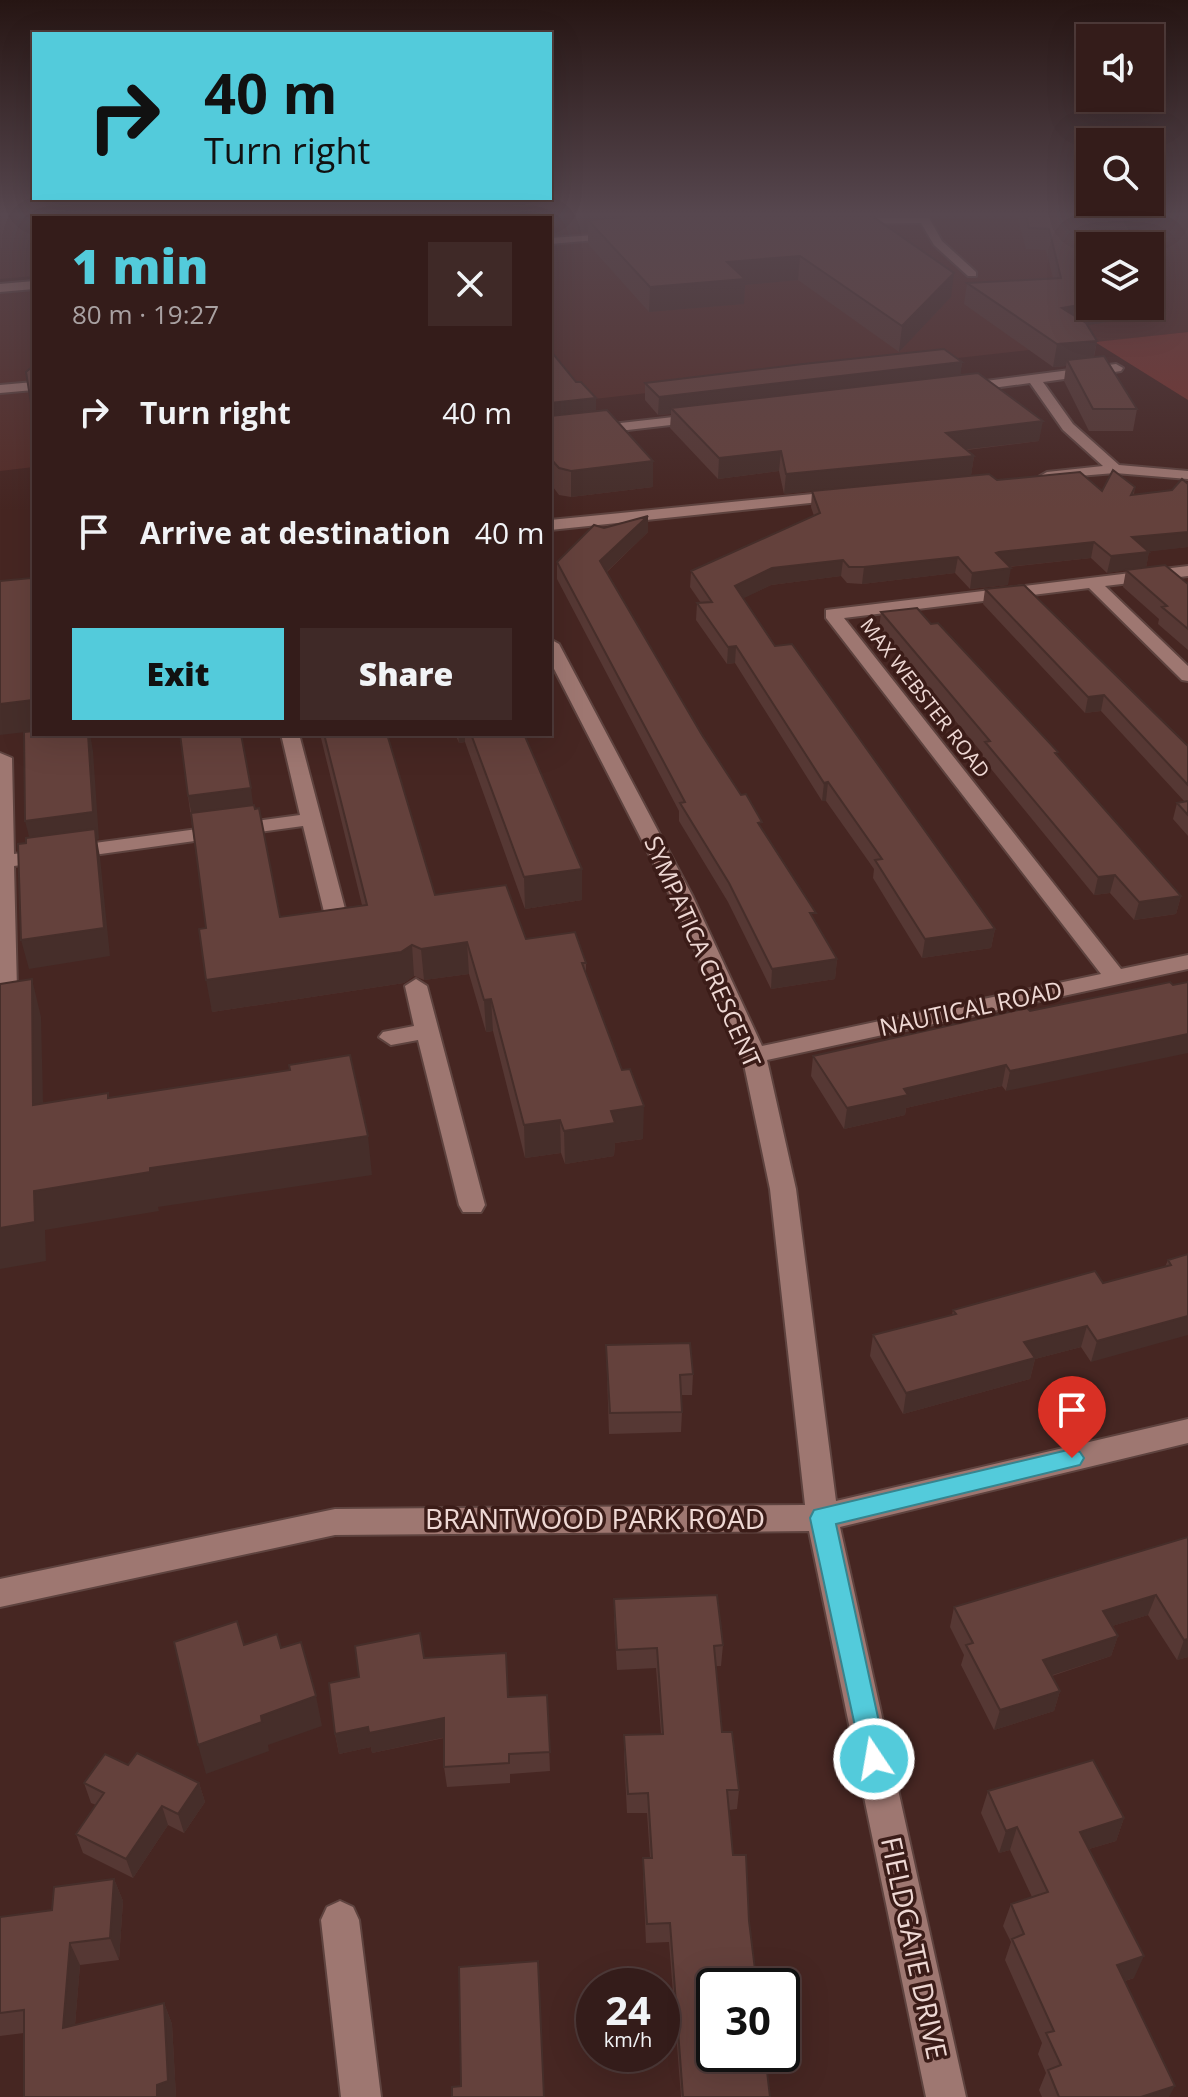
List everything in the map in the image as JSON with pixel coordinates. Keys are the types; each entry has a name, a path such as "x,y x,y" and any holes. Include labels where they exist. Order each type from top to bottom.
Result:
{"street":[{"path":"945,390 1116,368"},
{"path":"1034,379 1068,427 1115,469"},
{"path":"2,389 32,386"},
{"path":"552,435 717,416"},
{"path":"1036,477 1115,469 1188,475"},
{"path":"552,525 864,494"},
{"name":"MAX WEBSTER ROAD","path":"1116,978 832,614 1188,571"},
{"path":"1092,582 1188,676"},
{"name":"SYMPATICA CRESCENT","path":"552,648 682,897 754,1055 783,1189 822,1518"},
{"path":"291,736 338,924"},
{"path":"2,758 5,990"},
{"path":"2,862 312,819"},
{"name":"NAUTICAL ROAD","path":"754,1055 1188,962"},
{"path":"416,986 472,1205"},
{"path":"391,1037 427,1031"},
{"name":"BRANTWOOD PARK ROAD","path":"0,1593 335,1522 822,1518 1188,1431"},
{"name":"FIELDGATE DRIVE","path":"822,1518 946,2097"},
{"path":"340,1920 361,2097"}],"shaded area":[{"path":"0,314 32,314 32,467 0,471"},
{"path":"552,314 1076,314 1076,320 1164,320 1164,314 1188,314 1188,332 552,404"},
{"path":"1188,332 1188,400 1095,342"}],"building":[{"path":"884,314 914,314 902,326"},
{"path":"1013,314 1071,314 1076,320 1086,323 1097,341 1057,344"},
{"path":"944,349 962,362 659,397 645,383 803,364"},
{"path":"552,352 576,382 581,382 596,398 552,403"},
{"path":"1104,356 1137,409 1093,409 1067,360"},
{"path":"32,368 32,410 26,372"},
{"path":"978,373 1043,421 946,433 974,456 786,474 781,451 719,458 671,408"},
{"path":"607,410 653,461 571,471 559,468 552,460 552,416"},
{"path":"1113,470 1135,487 1131,495 1172,490 1182,479 1188,484 1188,532 1132,537 1149,552 1111,556 1094,542 999,552 996,553 1011,568 972,573 958,557 864,567 849,567 843,560 772,568 735,586 775,646 792,644 995,929 925,939 875,860 882,859 828,782 824,783 736,646 728,647 697,603 712,602 691,571 820,513 812,491 989,474 997,480 1080,472 1102,491"},
{"path":"648,516 600,561 702,735 741,795 746,794 762,822 758,823 816,913 810,913 837,959 772,969 729,883 680,803 685,802 557,562 594,525 604,528"},
{"path":"1165,565 1188,584 1188,629 1126,570"},
{"path":"31,578 32,700 0,704 0,581"},
{"path":"1024,585 1188,746 1188,785 1104,695 1088,697 985,589"},
{"path":"917,608 931,624 938,623 1058,752 1055,753 1181,896 1139,902 1115,875 1098,877 985,742 990,741 881,612"},
{"path":"32,731 32,736 88,736 93,812 25,821 24,732"},
{"path":"180,736 241,736 251,788 188,796"},
{"path":"325,736 388,736 435,895 506,885 526,939 575,932 586,963 582,963 622,1070 630,1069 644,1106 611,1111 615,1123 564,1131 560,1120 524,1125 491,999 484,1000 467,942 421,949 412,945 401,952 206,980 199,929 206,928 191,813 254,805 255,809 259,808 280,917 367,905"},
{"path":"472,736 525,736 582,869 524,877"},
{"path":"1188,801 1188,815 1177,803"},
{"path":"95,829 104,928 21,940 18,844 26,843 26,838"},
{"path":"32,979 33,1105 108,1093 108,1098 290,1070 289,1065 350,1055 368,1136 150,1168 150,1172 34,1191 35,1222 0,1228 0,984"},
{"path":"1170,982 1173,985 1188,982 1188,1034 1010,1071 1006,1065 904,1089 908,1095 847,1108 813,1056 1027,1008 1030,1011"},
{"path":"1188,1254 1188,1316 1097,1341 1087,1326 1024,1342 1035,1358 906,1393 873,1335 956,1314 953,1310 1095,1271 1103,1283 1171,1265 1168,1260"},
{"path":"690,1343 693,1374 680,1375 682,1412 610,1413 606,1345"},
{"path":"1188,1537 1188,1639 1184,1640 1156,1595 1103,1611 1118,1636 1043,1660 1060,1691 1000,1710 966,1645 973,1643 954,1607"},
{"path":"717,1595 723,1645 714,1646 722,1732 732,1732 739,1790 727,1790 733,1855 746,1855 755,1968 696,1968 696,2072 767,2072 770,2097 683,2097 680,1968 673,1968 670,1923 647,1924 643,1858 652,1858 648,1793 628,1794 624,1735 663,1734 657,1648 617,1650 614,1599"},
{"path":"237,1621 244,1645 277,1634 281,1648 301,1642 316,1696 261,1716 262,1722 198,1745 174,1642"},
{"path":"420,1633 424,1658 506,1653 508,1697 547,1695 550,1752 509,1754 509,1763 444,1767 444,1718 369,1733 368,1727 335,1734 329,1683 359,1677 355,1646"},
{"path":"137,1753 199,1783 178,1814 162,1806 126,1859 76,1834 104,1793 84,1783 105,1754 128,1765"},
{"path":"1093,1760 1124,1818 1080,1832 1144,1956 1117,1965 1175,2086 1141,2097 1059,2097 1048,2070 1061,2065 1046,2033 1054,2031 1012,1939 1024,1934 1011,1904 1048,1892 1017,1827 1006,1831 988,1791"},
{"path":"114,1879 110,1938 70,1943 63,2028 164,2003 168,2081 157,2085 157,2097 24,2097 24,2010 0,2013 0,1917 52,1910 54,1887"},
{"path":"538,1961 544,2097 452,2097 452,2087 461,2086 459,1967"}],"route":[{"path":"874,1759 822,1518 1072,1458"}]}
